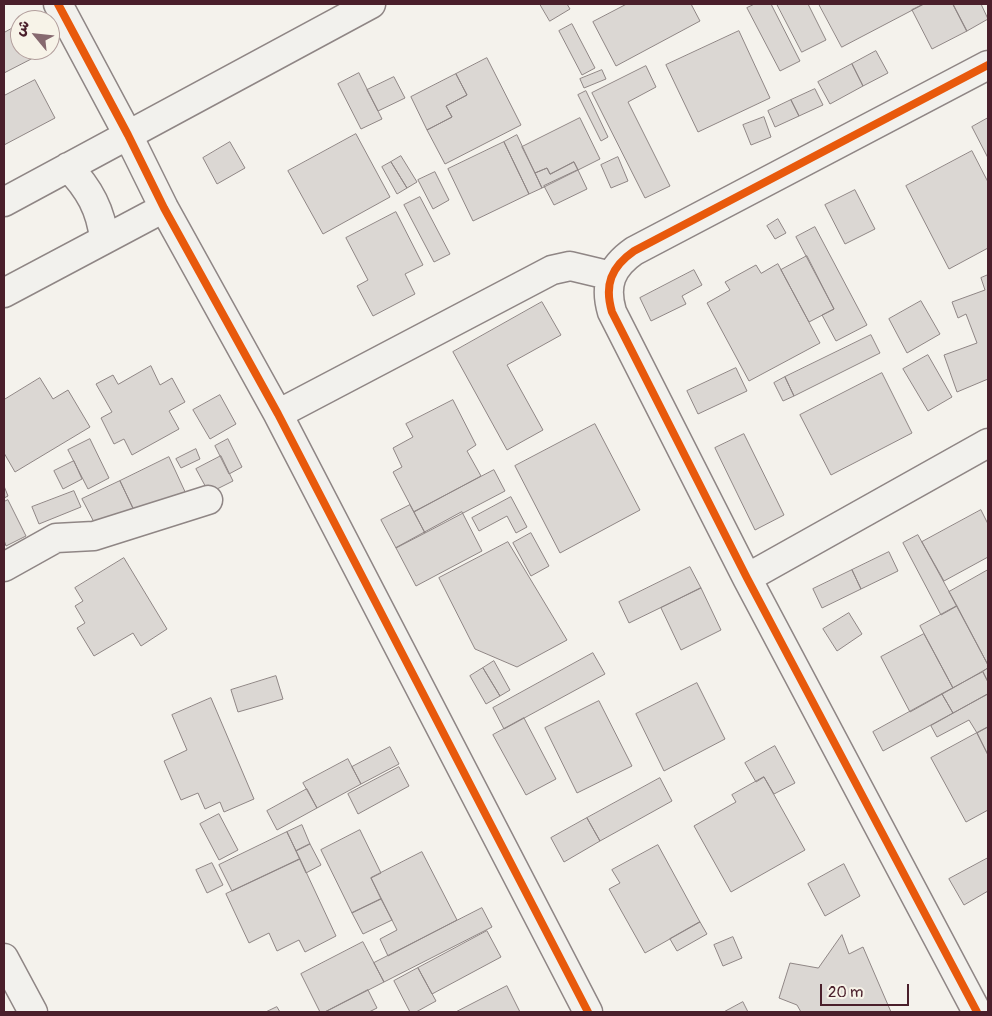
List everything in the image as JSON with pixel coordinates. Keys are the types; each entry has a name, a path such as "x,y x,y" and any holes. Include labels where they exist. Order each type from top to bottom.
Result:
{"street":[{"path":"58,4 128,135 164,208 278,414 588,1012"},
{"path":"4,202 371,4"},
{"path":"977,1012 747,578 612,312 608,300 608,288 617,266 634,250 988,65"},
{"path":"68,167 79,177 94,200 103,226 104,240"},
{"path":"4,293 164,208"},
{"path":"278,414 552,270 570,266 612,276"},
{"path":"747,578 988,443"},
{"path":"4,567 56,538 94,536 208,500"},
{"path":"4,958 33,1012"}],"building":[{"path":"540,4 567,4 570,9 550,21"},
{"path":"627,4 691,4 700,21 616,66 593,22"},
{"path":"755,4 771,4 800,61 780,71 747,8"},
{"path":"777,4 808,4 826,40 802,52"},
{"path":"819,4 924,4 842,47"},
{"path":"924,4 953,4 967,31 932,49 912,10"},
{"path":"953,4 981,4 988,19 967,31"},
{"path":"572,24 595,68 582,75 559,31"},
{"path":"10,30 10,60 29,60 4,73 4,33"},
{"path":"739,31 770,98 698,132 666,65"},
{"path":"876,51 888,73 863,86 852,64"},
{"path":"487,58 521,125 445,164 427,130 452,117 446,106 467,95 456,74"},
{"path":"852,64 863,86 830,104 818,82"},
{"path":"646,66 656,87 628,102 670,186 645,198 592,93"},
{"path":"602,70 606,79 584,88 580,79"},
{"path":"359,73 382,119 361,129 338,84"},
{"path":"456,74 467,95 446,106 452,117 427,130 411,97"},
{"path":"394,77 405,98 378,111 367,90"},
{"path":"35,80 55,118 4,145 4,96"},
{"path":"815,89 823,105 799,116 791,100"},
{"path":"586,91 608,137 601,141 578,95"},
{"path":"791,100 799,116 775,127 768,111"},
{"path":"764,117 771,137 751,145 743,125"},
{"path":"580,118 600,159 578,170 574,162 550,174 547,168 535,173 522,147"},
{"path":"988,118 988,158 972,127"},
{"path":"356,134 390,197 323,234 288,171"},
{"path":"517,135 542,188 529,194 504,142"},
{"path":"230,142 245,168 217,184 203,158"},
{"path":"504,142 529,194 473,221 448,169"},
{"path":"972,151 988,182 988,248 949,269 906,186"},
{"path":"401,156 417,182 407,188 391,162"},
{"path":"618,157 628,181 611,188 601,165"},
{"path":"391,162 407,188 397,194 382,167"},
{"path":"574,162 578,170 542,188 535,173 547,168 550,174"},
{"path":"578,170 587,189 554,205 544,186"},
{"path":"435,172 449,200 433,209 418,180"},
{"path":"855,190 875,229 845,244 825,205"},
{"path":"420,197 450,254 434,262 404,205"},
{"path":"396,212 423,265 405,274 415,294 373,316 357,286 368,280 346,238"},
{"path":"778,219 786,233 775,239 767,226"},
{"path":"815,227 867,325 836,341 822,315 834,309 796,237"},
{"path":"807,256 834,309 809,322 781,270"},
{"path":"778,264 820,343 749,381 707,303 730,290 725,282 756,265 761,273"},
{"path":"694,270 702,285 682,296 686,304 651,321 640,298"},
{"path":"988,275 988,379 957,392 944,355 977,343 966,314 958,318 952,302 985,290 981,278"},
{"path":"921,301 940,334 907,353 889,319"},
{"path":"542,302 561,335 507,365 543,430 507,450 453,352"},
{"path":"871,335 880,353 794,396 785,377"},
{"path":"928,355 952,397 928,411 903,369"},
{"path":"151,366 160,385 172,378 185,402 169,411 179,429 132,455 124,439 114,444 101,418 112,412 96,384 113,375 118,384"},
{"path":"736,368 747,391 698,414 687,391"},
{"path":"882,373 912,433 831,475 800,415"},
{"path":"785,377 794,396 783,401 774,383"},
{"path":"40,378 53,399 68,390 90,427 15,472 4,453 4,400"},
{"path":"220,395 236,424 210,439 193,410"},
{"path":"453,400 476,445 467,451 481,476 414,512 393,472 402,467 393,448 413,437 406,424"},
{"path":"595,424 640,510 560,553 515,466"},
{"path":"744,434 784,515 755,530 715,448"},
{"path":"90,439 109,478 88,489 68,450"},
{"path":"228,439 242,467 229,474 215,446"},
{"path":"196,449 200,459 181,468 176,459"},
{"path":"221,456 233,481 209,493 196,469"},
{"path":"169,457 187,496 138,519 120,481"},
{"path":"74,461 82,479 63,489 54,471"},
{"path":"494,470 505,491 425,533 414,512"},
{"path":"120,481 133,508 96,526 82,499"},
{"path":"4,486 8,496 4,498"},
{"path":"74,491 81,507 39,524 32,507"},
{"path":"511,497 527,527 516,533 507,516 479,531 472,518"},
{"path":"8,500 26,536 6,546 4,540 4,502"},
{"path":"410,505 425,533 396,548 381,520"},
{"path":"981,510 988,524 988,557 944,581 922,542"},
{"path":"462,512 482,551 416,586 396,548"},
{"path":"531,533 549,566 531,576 513,543"},
{"path":"918,535 957,606 941,615 903,543"},
{"path":"508,542 567,640 517,667 475,649 439,578"},
{"path":"889,552 898,571 861,589 852,570"},
{"path":"124,558 167,629 141,646 133,633 94,656 77,628 85,623 75,606 83,601 75,588"},
{"path":"690,567 701,588 629,623 619,602"},
{"path":"852,570 861,589 822,608 813,589"},
{"path":"988,570 988,665 949,592"},
{"path":"701,588 721,630 681,650 661,608"},
{"path":"957,606 988,668 953,688 920,626"},
{"path":"849,613 862,634 837,651 823,629"},
{"path":"924,634 953,688 910,712 881,657"},
{"path":"593,653 605,674 504,729 493,708"},
{"path":"494,661 510,690 500,696 483,668"},
{"path":"483,668 500,696 486,704 470,676"},
{"path":"988,668 988,682 983,672"},
{"path":"983,672 988,682 988,694 953,713 942,694"},
{"path":"276,676 283,699 238,712 231,690"},
{"path":"697,683 725,739 664,771 636,714"},
{"path":"942,694 953,713 883,751 873,732"},
{"path":"988,694 988,727 977,733 969,720 937,737 931,726"},
{"path":"211,698 254,799 224,812 220,802 205,809 198,793 181,800 164,761 187,750 172,715"},
{"path":"599,701 632,766 577,793 545,728"},
{"path":"524,718 556,779 526,795 493,735"},
{"path":"988,727 988,755 977,733"},
{"path":"977,733 988,755 988,810 966,822 931,758"},
{"path":"775,746 795,783 774,794 764,777 756,782 745,763"},
{"path":"390,747 399,764 361,784 352,767"},
{"path":"348,759 361,784 317,808 303,783"},
{"path":"399,767 409,786 358,814 348,794"},
{"path":"764,777 805,850 731,892 694,826 736,802 732,795"},
{"path":"660,778 672,801 600,841 587,818"},
{"path":"307,789 317,808 277,830 267,811"},
{"path":"219,814 238,850 219,860 200,824"},
{"path":"587,818 600,841 564,862 551,838"},
{"path":"302,825 310,844 296,851 287,832"},
{"path":"360,830 381,873 371,878 381,899 352,913 321,850"},
{"path":"287,832 300,859 232,891 219,865"},
{"path":"310,844 321,865 306,873 296,851"},
{"path":"658,845 700,922 645,953 609,889 620,883 612,870"},
{"path":"422,852 457,920 388,956 380,939 397,930 371,878"},
{"path":"988,858 988,891 964,905 949,879"},
{"path":"300,859 336,936 305,952 299,940 277,951 269,933 249,943 226,894"},
{"path":"212,863 223,885 207,893 196,870"},
{"path":"844,864 860,896 825,916 808,884"},
{"path":"381,899 392,920 363,934 352,913"},
{"path":"482,908 492,927 384,982 374,963"},
{"path":"700,922 707,934 677,951 670,939"},
{"path":"487,931 501,957 432,994 418,968"},
{"path":"842,935 849,954 863,947 891,1012 801,1012 797,1005 779,998 790,963 818,968"},
{"path":"733,937 742,958 723,966 714,945"},
{"path":"363,942 384,982 325,1012 320,1012 301,974"},
{"path":"418,968 436,1001 416,1012 410,1012 394,981"},
{"path":"507,986 520,1012 456,1012"},
{"path":"368,990 377,1008 369,1012 325,1012"},
{"path":"743,1002 748,1012 724,1012"},
{"path":"277,1007 280,1012 266,1012"}],"cycle path":[{"path":"58,4 128,135 164,208 278,414 588,1012"},
{"path":"977,1012 747,578 612,312 609,285 611,277 620,263 634,251 988,65"}]}
